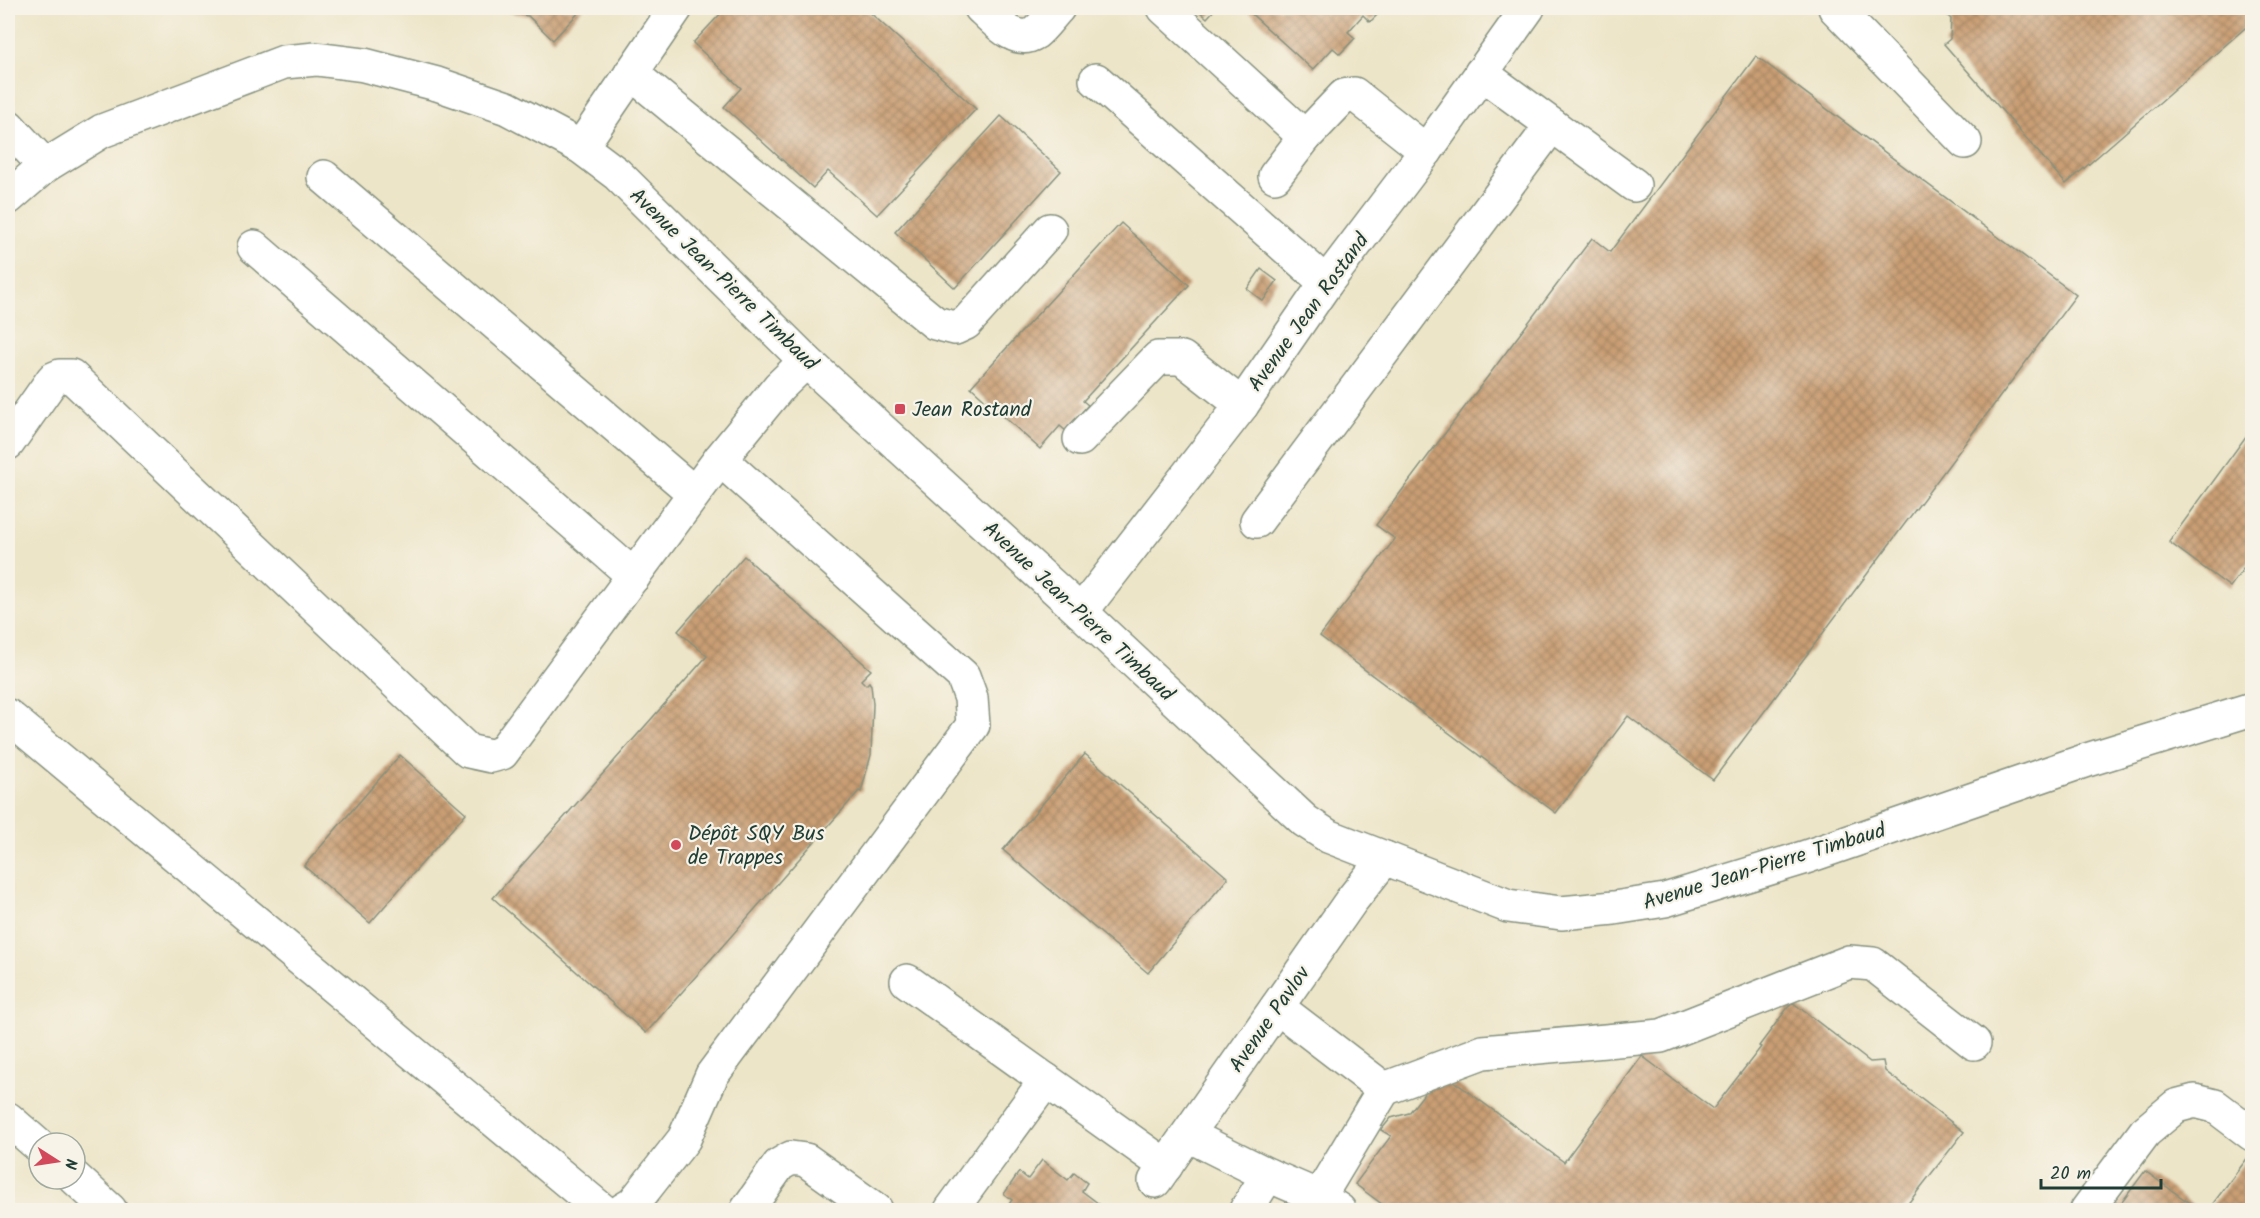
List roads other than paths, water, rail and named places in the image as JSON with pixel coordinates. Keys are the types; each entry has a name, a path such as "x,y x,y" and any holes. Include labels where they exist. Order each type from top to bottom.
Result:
{"street":[{"path":"581,147 676,8"},
{"path":"981,8 1009,33 1020,36 1033,34 1058,8"},
{"path":"1164,8 1305,137"},
{"name":"Avenue Jean Rostand","path":"1082,612 1242,405 1326,283 1426,151 1528,8"},
{"path":"1835,8 1965,142"},
{"name":"Avenue Jean-Pierre Timbaud","path":"8,198 45,166 102,131 284,62 316,60 364,65 436,84 507,108 581,147 617,174 806,361 1082,612 1305,821 1328,836 1508,906 1561,913 1665,900 1803,858 2087,760 2253,709"},
{"path":"631,73 935,323 954,328 966,323 1050,230"},
{"path":"1481,74 1634,186"},
{"path":"1096,80 1326,283"},
{"path":"1275,177 1305,137 1344,96 1349,94 1354,94 1426,151"},
{"path":"1257,521 1552,125"},
{"path":"8,126 45,166"},
{"path":"324,177 694,493"},
{"path":"254,248 634,576"},
{"path":"1080,439 1158,358 1182,357 1242,405"},
{"path":"8,443 53,379 60,376 71,376 468,751 491,756 502,753 720,459 779,387 806,361"},
{"path":"623,1210 633,1204 684,1138 712,1075 973,725 972,698 963,676 720,459"},
{"path":"8,716 602,1210"},
{"name":"Avenue Pavlov","path":"1046,1080 1161,1174 1351,901 1385,858"},
{"path":"1188,1135 1329,1204 1384,1089 1483,1053 1661,1036 1849,962 1873,964 1974,1043"},
{"path":"907,981 1046,1080 951,1210"},
{"path":"1277,1006 1384,1089"},
{"path":"2087,1210 2145,1132 2176,1106 2195,1101 2215,1106 2253,1134"},
{"path":"8,1119 27,1136"},
{"path":"747,1210 779,1165 791,1158 806,1160 876,1210"},
{"path":"1246,1210 1268,1175"},
{"path":"87,1189 110,1210"}],"place":[{"name":"Jean Rostand","path":"900,409"},
{"name":"Dépôt SQY Bus de Trappes","path":"676,845"}]}
